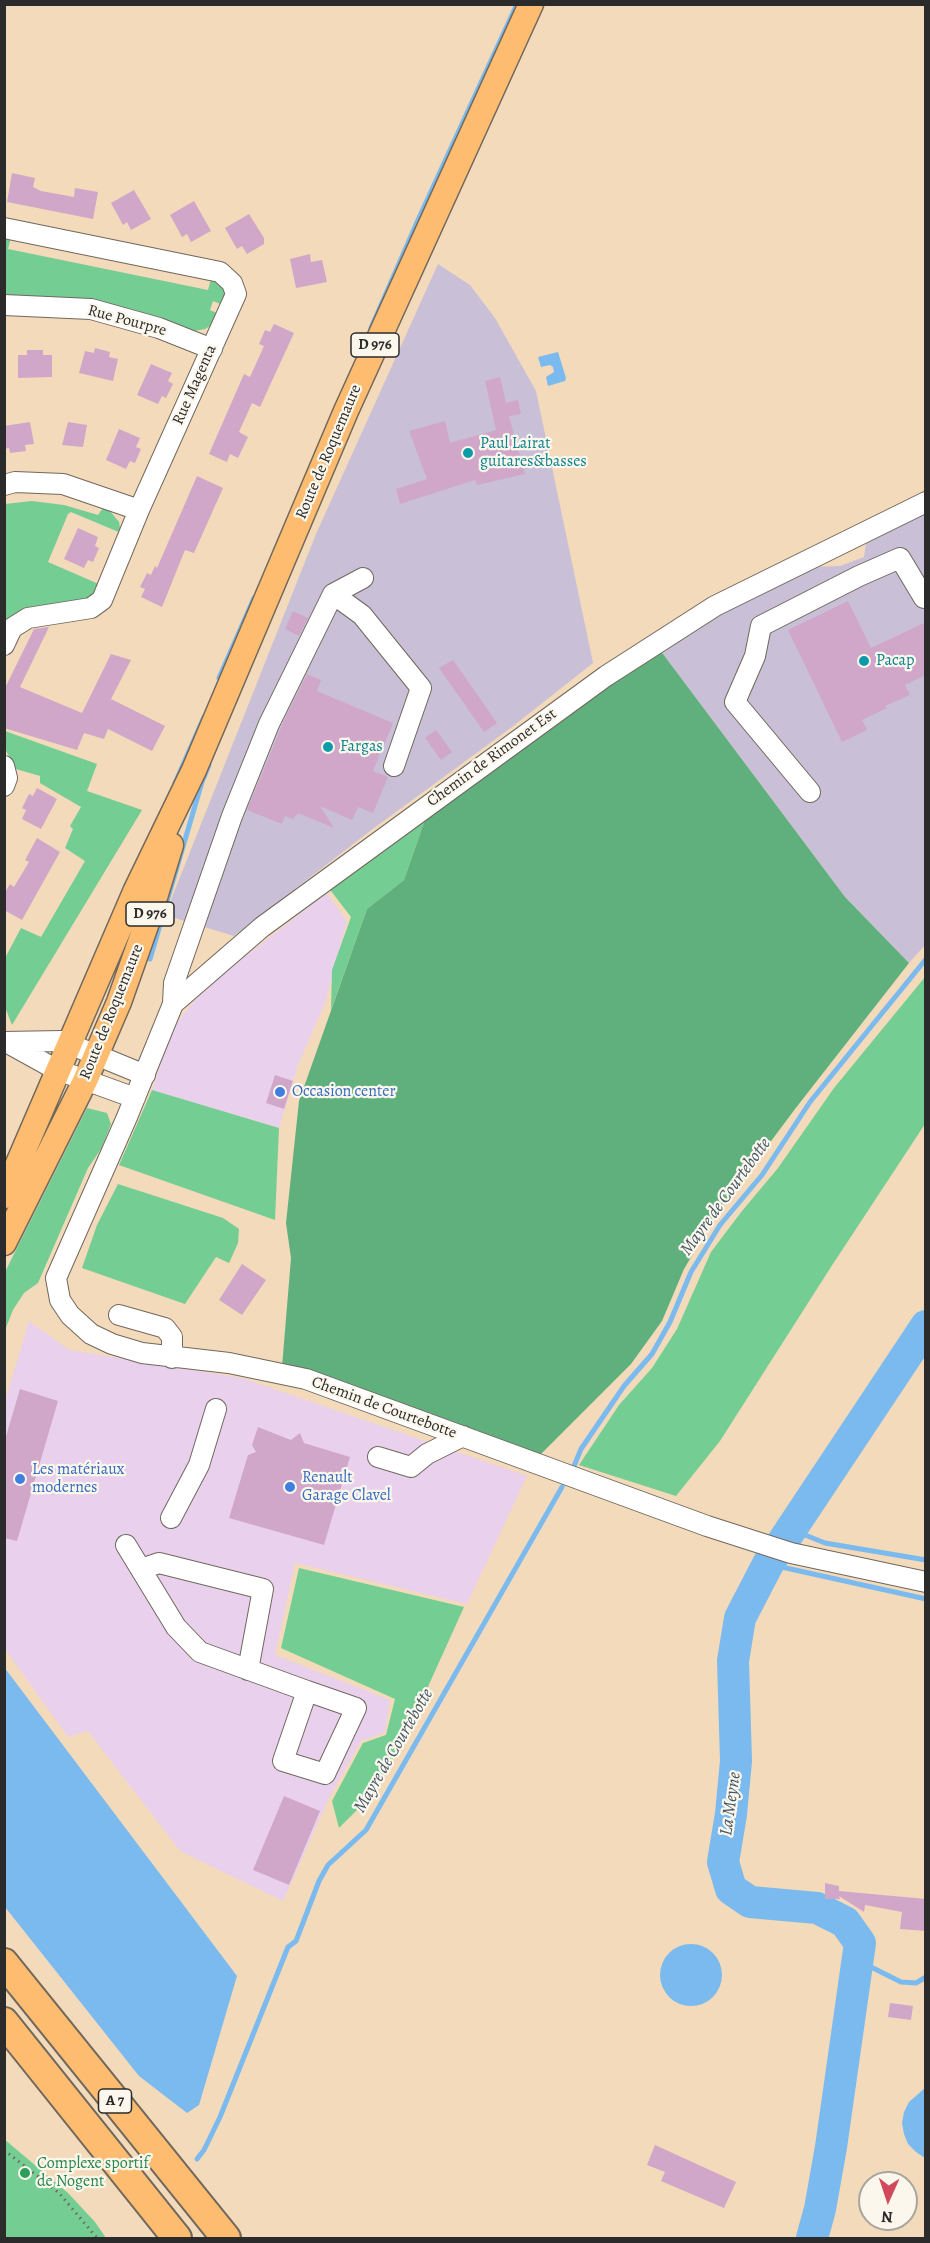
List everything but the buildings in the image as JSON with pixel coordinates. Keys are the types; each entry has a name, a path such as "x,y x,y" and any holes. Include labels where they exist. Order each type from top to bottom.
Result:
{"highway":[{"name":"A 7","path":"4,1963 226,2238"},
{"name":"A 7","path":"4,2022 177,2238"}],"main road":[{"name":"Route de Roquemaure","path":"4,1196 60,1071 135,892 194,770 346,411 531,4"},
{"name":"Route de Roquemaure","path":"4,1243 85,1081 119,1002 150,917 194,770"}],"street":[{"name":"Rue Magenta","path":"4,228 220,272 232,283 236,294 139,510 102,600 91,608 28,618 12,628 4,645"},
{"name":"Rue Pourpre","path":"4,305 91,309 159,328 212,349"},
{"path":"4,485 15,482 63,484 139,510"},
{"name":"Chemin de Rimonet Est","path":"135,1098 173,1004 262,927 606,676 716,606 926,502"},
{"path":"810,792 735,702 755,656 761,626 859,576 900,558 924,598 926,597"},
{"path":"173,1004 174,983 232,816 269,724 333,594 363,578"},
{"path":"333,594 362,615 422,688 394,766"},
{"path":"4,766 7,778 4,786"},
{"path":"5,1042 62,1041 145,1074"},
{"path":"5,1042 60,1071 135,1098"},
{"name":"Chemin de Courtebotte","path":"135,1098 56,1278 60,1300 70,1315 91,1334 112,1344 142,1353 229,1363 306,1379 707,1526 791,1553 926,1582"},
{"path":"119,1315 165,1328 172,1337 172,1358"},
{"path":"171,1518 199,1465 216,1409"},
{"path":"378,1457 411,1467 427,1454 463,1436"},
{"path":"126,1545 176,1628 200,1652 307,1692"},
{"path":"141,1569 159,1563 263,1589 248,1670"}],"path":[{"path":"4,2150 58,2193 97,2238"}],"shaded area":[{"path":"438,264 470,285 495,318 536,391 593,663 512,727 370,831 234,936 165,915 316,534"},
{"path":"925,512 926,944 909,963 845,897 660,650 714,612 809,567 840,566 864,557 866,543"},
{"path":"327,893 347,921 325,1003 298,1065 279,1128 152,1090 172,1029 204,988"},
{"path":"29,1321 69,1350 242,1378 527,1476 467,1604 295,1563 275,1655 390,1700 385,1732 361,1741 329,1798 283,1901 180,1851 88,1731 68,1737 5,1649 4,1405"}],"green space":[{"path":"5,235 11,237 8,249 208,290 211,279 217,280 226,290 225,306 213,301 210,310 221,315 205,329 189,332 5,299"},
{"path":"32,501 64,505 98,515 105,505 119,522 121,533 71,512 68,514 48,562 101,585 99,590 89,598 27,608 5,628 5,504"},
{"path":"660,650 845,897 909,963 718,1212 684,1269 662,1321 631,1364 539,1456 282,1367 291,1258 286,1223 299,1101 367,909 404,880 427,814"},
{"path":"5,731 97,764 87,791 142,810 12,1025 5,1007 4,960 21,928 41,937 85,861 65,848 73,829 70,826 81,807 40,783 40,776 16,769 5,749"},
{"path":"427,814 404,880 367,909 331,1010 332,970 351,917 328,887"},
{"path":"925,977 925,1124 720,1441 676,1496 579,1465 619,1405 652,1368 677,1329 711,1252 778,1168 834,1088"},
{"path":"152,1090 279,1128 275,1220 119,1165"},
{"path":"87,1108 107,1113 111,1124 101,1149 88,1168 38,1283 24,1293 13,1310 5,1330 5,1272"},
{"path":"118,1184 223,1218 239,1229 238,1243 229,1263 216,1257 185,1304 82,1268 97,1225"},
{"path":"299,1568 464,1607 412,1722 376,1791 339,1828 332,1801 363,1743 386,1735 395,1699 281,1648"},
{"name":"Complexe sportif de Nogent","path":"4,2139 68,2193 95,2222 106,2238 5,2238"}],"water":[{"path":"558,352 566,378 565,381 548,386 546,377 554,372 553,367 550,365 541,367 538,357"},
{"path":"4,1667 237,1976 199,2105 187,2113 139,2076 5,1907"},
{"path":"691,1944 708,1949 713,1953 717,1958 722,1975 717,1992 713,1997 708,2001 691,2006 674,2001 669,1997 665,1992 660,1975 665,1958 669,1953 674,1949"},
{"path":"925,2088 925,2158 908,2144 902,2123 909,2102"}],"waterway":[{"path":"371,328 517,4"},
{"path":"219,678 254,598"},
{"path":"175,783 204,717"},
{"path":"150,959 209,765"},
{"name":"Mayre de Courtebotte","path":"574,1466 581,1449 624,1386 652,1354 670,1322 691,1272 720,1225 762,1175 810,1102 926,959"},
{"name":"La Meyne","path":"812,2238 820,2209 831,2147 860,1943 845,1922 817,1908 750,1902 731,1889 723,1862 731,1814 736,1761 733,1661 740,1618 768,1564 926,1326"},
{"name":"Mayre de Courtebotte","path":"197,2159 204,2150 220,2117 288,1947 296,1941 319,1881 328,1865 366,1830 562,1487"},
{"path":"790,1529 825,1543 926,1560"},
{"path":"768,1564 926,1599"},
{"path":"857,1960 901,1982 916,1983 926,1977"}],"place":[{"name":"Paul Lairat guitares&basses","path":"468,453"},
{"name":"Pacap","path":"864,661"},
{"name":"Fargas","path":"328,747"},
{"name":"Occasion center","path":"280,1092"},
{"name":"Les matériaux modernes","path":"20,1479"},
{"name":"Renault Garage Clavel","path":"290,1487"},
{"name":"Complexe sportif de Nogent","path":"25,2173"}]}
